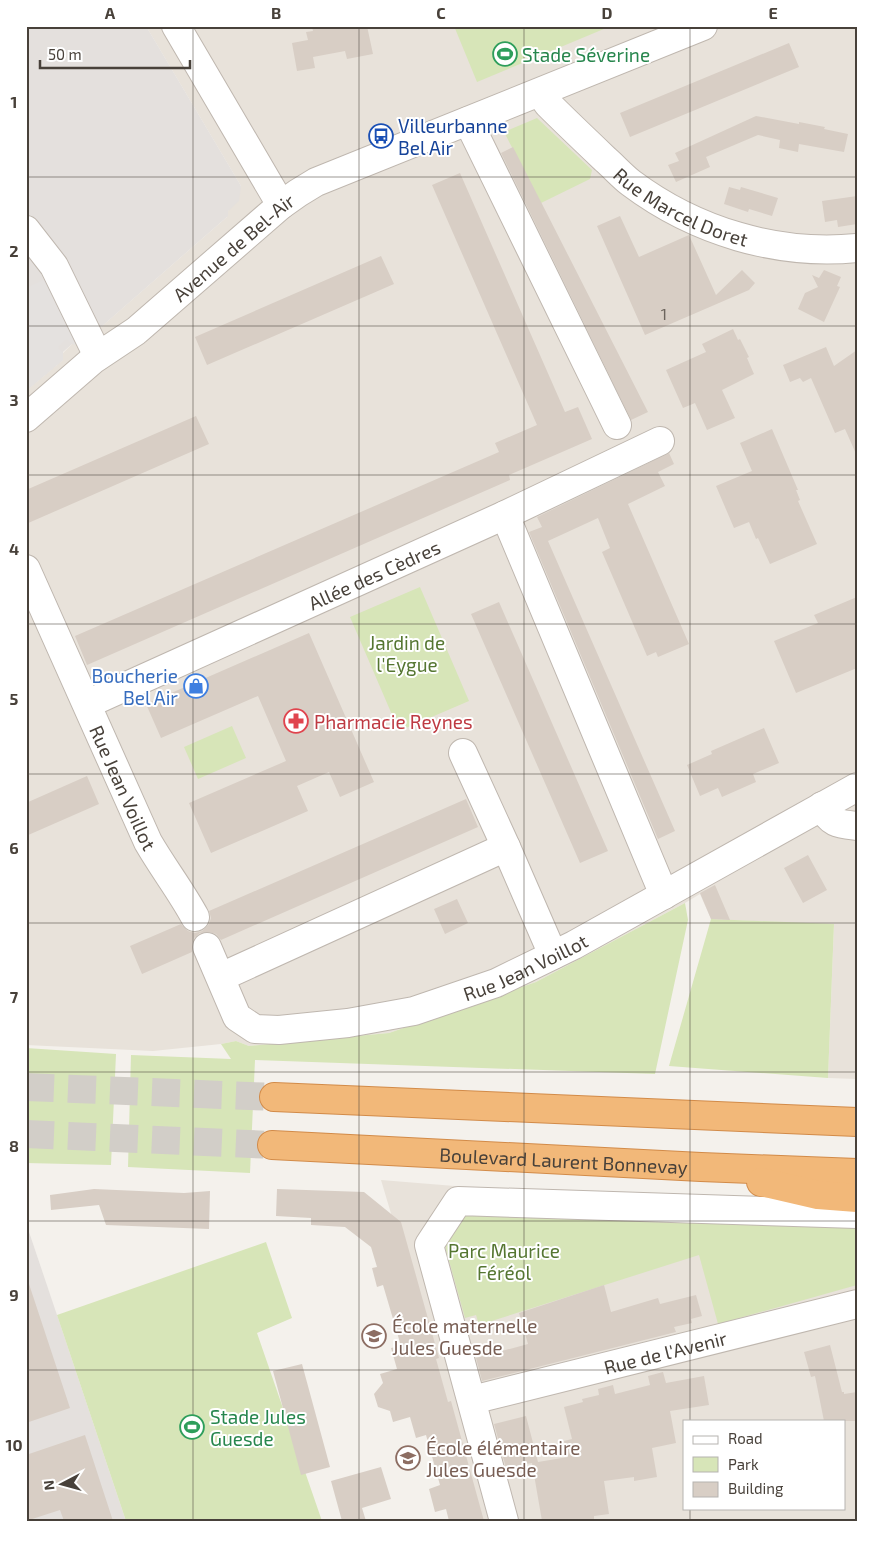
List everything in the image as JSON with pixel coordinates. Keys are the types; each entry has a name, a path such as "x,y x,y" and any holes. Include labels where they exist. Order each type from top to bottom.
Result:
{"highway":[{"path":"274,1097 857,1122"},
{"path":"797,1119 857,1105"},
{"name":"Boulevard Laurent Bonnevay","path":"272,1145 857,1173"},
{"path":"701,1167 818,1195 857,1198"}],"street":[{"path":"176,26 281,205"},
{"name":"Avenue de Bel-Air","path":"26,418 98,356 136,331 281,205 316,182 703,26"},
{"name":"Rue Marcel Doret","path":"540,93 548,104 630,183 669,207 717,230 756,242 792,248 857,248"},
{"path":"468,121 617,425"},
{"path":"26,230 54,266 98,356"},
{"name":"Allée des Cèdres","path":"87,704 505,516 660,441"},
{"path":"505,516 664,895"},
{"name":"Rue Jean Voillot","path":"26,569 148,842 195,917"},
{"path":"463,753 553,955"},
{"name":"Rue Jean Voillot","path":"208,947 237,1017 254,1029 279,1030 348,1023 414,1011 496,983 574,945 857,787"},
{"path":"822,806 826,815 831,820 840,824 857,826"},
{"path":"221,977 506,847"},
{"path":"504,1521 429,1245 458,1201 857,1214"},
{"name":"Rue de l'Avenir","path":"472,1400 857,1304"}],"shaded area":[{"path":"26,26 146,26 241,186 239,201 228,211 228,216 85,341 80,345 72,344 63,352 63,360 26,391"},
{"path":"146,26 857,26 857,1079 828,1078 834,925 711,919 700,894 536,982 389,1033 249,1046 236,1041 153,1051 26,1045 26,391 63,360 63,353 72,344 85,341 227,217 228,211 241,186"},
{"path":"50,277 80,345 72,344 67,339 58,347 63,353 63,360 26,391 26,288"},
{"path":"381,1180 857,1219 857,1521 483,1521"},
{"path":"26,1223 57,1315 126,1521 26,1521"}],"green space":[{"name":"Stade Séverine","path":"454,26 611,26 477,82"},
{"path":"537,118 592,170 590,179 541,203 504,132"},
{"name":"Jardin de l'Eygue","path":"420,587 469,701 399,731 350,617"},
{"path":"232,726 246,758 198,779 184,747"},
{"path":"685,903 688,920 655,1074 255,1060 250,1173 128,1167 131,1055 231,1059 221,1044 236,1041 249,1046 389,1033 536,982"},
{"path":"711,919 834,924 828,1078 669,1066"},
{"path":"26,1048 116,1054 111,1165 26,1163"},
{"name":"Parc Maurice Féréol","path":"459,1207 857,1220 857,1285 718,1324 699,1255 479,1325 476,1315 465,1318 441,1232"},
{"name":"Stade Jules Guesde","path":"266,1242 292,1318 257,1333 322,1521 126,1521 57,1315"}],"building":[{"path":"312,26 367,26 373,54 347,59 345,51 313,57 315,68 297,71 292,43 308,40 306,32 313,31"},
{"path":"789,43 799,67 630,137 620,113"},
{"path":"756,116 825,127 824,129 848,134 844,152 799,144 798,152 779,148 780,140 758,135 706,157 710,167 676,182 668,165 679,161 675,153"},
{"path":"513,147 648,412 631,420 501,153"},
{"path":"460,173 565,412 578,407 592,439 509,475 510,480 87,665 75,636 499,452 495,443 537,425 432,185"},
{"path":"729,187 740,190 741,187 778,198 772,216 749,209 748,212 724,204"},
{"path":"857,196 857,224 838,227 837,220 825,222 822,201"},
{"path":"620,216 639,257 689,235 716,295 742,270 755,283 749,290 645,335 597,226"},
{"path":"381,256 394,284 207,365 195,337"},
{"path":"824,270 841,277 837,286 840,287 824,322 798,309 805,293 818,287 812,275 819,278"},
{"path":"733,329 749,357 747,358 754,374 722,390 735,418 707,430 695,403 683,408 666,370 706,352 702,344"},
{"path":"826,347 834,366 857,350 857,456 845,429 835,433 811,378 803,382 800,378 790,382 783,365"},
{"path":"196,416 209,444 26,524 26,490"},
{"path":"772,429 798,490 796,490 800,500 798,501 817,544 770,564 749,522 734,528 716,486 752,471 740,443"},
{"path":"669,453 674,464 658,472 665,486 628,504 689,644 658,657 656,652 647,656 602,552 610,548 598,518 548,541 675,831 658,839 529,532 542,527 537,517"},
{"path":"857,597 857,668 796,693 774,641 818,623 814,615"},
{"path":"499,602 608,851 580,863 471,614"},
{"path":"309,633 374,782 340,797 329,772 297,786 308,811 211,853 189,803 286,761 258,696 161,738 146,704"},
{"path":"764,728 779,763 753,774 756,782 722,797 718,788 700,796 687,765 712,754 711,751"},
{"path":"87,776 99,804 26,836 26,803"},
{"path":"466,799 478,827 221,940 216,934 209,932 200,933 194,938 192,952 142,974 130,946 181,924 188,931 195,933 202,931 209,924 211,918 209,911"},
{"path":"808,855 827,890 803,903 784,868"},
{"path":"715,885 730,920 711,919 700,893"},
{"path":"457,899 468,923 445,934 434,909"},
{"path":"94,1189 184,1193 210,1191 209,1229 106,1225 99,1205 51,1210 50,1195"},
{"path":"277,1189 364,1192 401,1222 439,1358 436,1359 448,1402 451,1401 484,1521 449,1521 446,1509 435,1512 429,1489 440,1485 426,1435 416,1438 410,1417 393,1422 390,1411 378,1407 374,1394 383,1383 380,1374 397,1369 391,1348 401,1346 383,1285 377,1287 372,1268 377,1267 371,1247 345,1227 311,1225 311,1218 276,1216"},
{"path":"29,1284 70,1408 26,1423 26,1285"},
{"path":"604,1285 611,1312 658,1298 660,1304 696,1295 702,1316 691,1319 692,1323 674,1327 676,1332 482,1381 476,1358 528,1344 519,1313"},
{"path":"830,1345 842,1392 844,1394 857,1392 857,1421 824,1420 815,1376 811,1377 804,1352"},
{"path":"302,1364 330,1467 301,1475 273,1371"},
{"path":"663,1372 666,1383 704,1376 709,1405 670,1411 676,1443 652,1448 657,1477 634,1481 634,1477 604,1481 609,1514 594,1516 594,1521 542,1521 532,1463 506,1468 494,1424 526,1416 538,1462 568,1457 564,1441 572,1439 564,1407 583,1402 582,1399 599,1395 598,1389 613,1385 615,1394 650,1385 648,1376"},
{"path":"85,1435 113,1521 64,1521 60,1510 26,1521 26,1455"},
{"path":"381,1467 391,1499 362,1508 366,1521 342,1521 331,1481"}],"tunnel":[{"path":"26,1087 274,1097"},
{"path":"26,1134 272,1145"}],"place":[{"name":"Stade Séverine","path":"505,54"},
{"name":"Villeurbanne Bel Air","path":"381,136"},
{"name":"Boucherie Bel Air","path":"196,686"},
{"name":"Pharmacie Reynes","path":"296,721"},
{"name":"École maternelle Jules Guesde","path":"374,1336"},
{"name":"Stade Jules Guesde","path":"192,1427"},
{"name":"École élémentaire Jules Guesde","path":"408,1458"}]}
